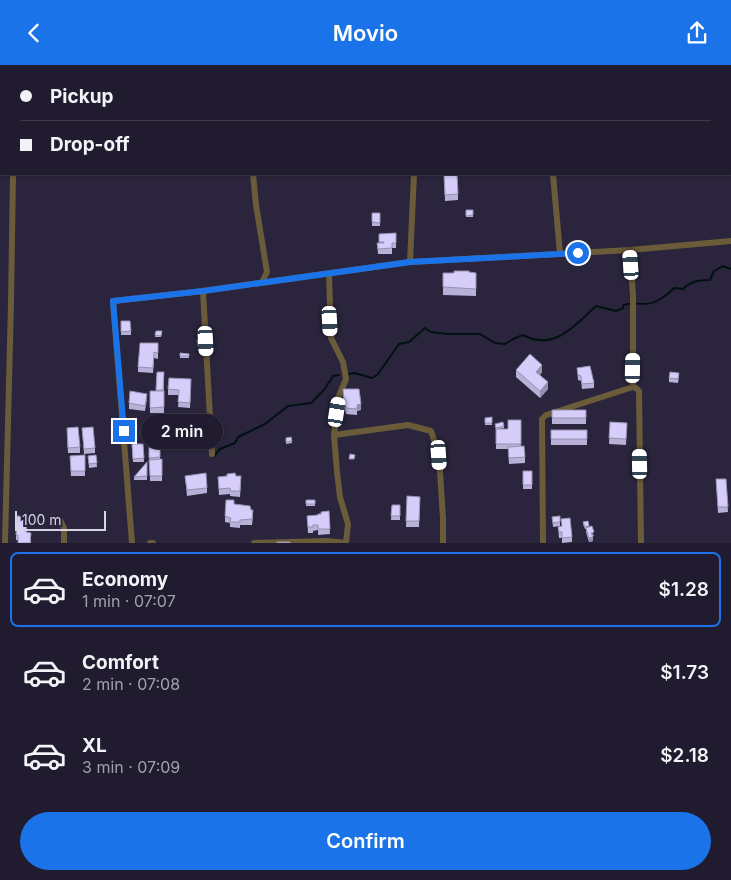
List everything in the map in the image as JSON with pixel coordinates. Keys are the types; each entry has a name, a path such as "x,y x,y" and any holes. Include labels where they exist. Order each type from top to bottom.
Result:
{"street":[{"path":"5,543 13,175"},
{"path":"254,175 256,205 267,272 262,282"},
{"path":"410,262 414,175"},
{"path":"553,175 560,254"},
{"path":"132,543 113,301 203,291 410,262 630,250 731,241"},
{"path":"630,250 633,296 633,387"},
{"path":"254,543 326,541 346,543 348,524 340,497 334,435 340,396 346,379 342,362 331,338 329,273"},
{"path":"203,291 212,454"},
{"path":"543,543 542,419 546,415 633,387 639,391 641,543"},
{"path":"334,435 408,425 431,431 439,455 443,543"},
{"path":"60,520 64,527 64,543"}],"building":[{"path":"444,175 457,175 458,194 445,195"},
{"path":"466,210 473,210 473,215 466,216"},
{"path":"372,213 380,213 380,223 372,222"},
{"path":"396,233 396,243 392,243 392,248 378,249 377,243 384,243 379,242 379,234"},
{"path":"454,271 476,273 476,289 443,287 443,273 454,273"},
{"path":"121,321 130,321 131,331 121,332"},
{"path":"156,331 162,331 161,336 155,335"},
{"path":"197,340 201,340 201,346 198,346"},
{"path":"140,343 158,343 158,353 154,352 153,368 138,367"},
{"path":"180,353 189,354 189,356 180,356"},
{"path":"530,354 542,365 536,372 548,382 540,391 516,370"},
{"path":"590,366 594,383 582,384 577,368"},
{"path":"157,372 164,372 163,390 156,390"},
{"path":"670,372 679,373 678,379 669,378"},
{"path":"169,378 191,379 190,403 178,402 179,390 168,389"},
{"path":"343,389 359,389 361,404 357,405 357,409 346,408 345,403 343,403"},
{"path":"130,391 147,394 145,406 129,403"},
{"path":"150,391 164,391 164,407 150,408"},
{"path":"552,410 586,410 586,418 552,418"},
{"path":"492,417 492,423 485,423 485,418"},
{"path":"508,420 521,420 521,444 496,444 496,429 508,429"},
{"path":"503,422 504,426 496,428 495,424"},
{"path":"610,422 627,423 626,439 609,438"},
{"path":"78,427 80,447 68,448 67,428"},
{"path":"93,427 95,448 84,449 82,428"},
{"path":"186,427 194,437 189,444 175,435 180,429 182,431"},
{"path":"551,430 587,430 587,439 551,439"},
{"path":"291,437 292,441 286,442 286,438"},
{"path":"132,444 143,444 144,458 133,459"},
{"path":"149,444 160,444 160,457 149,458"},
{"path":"524,446 525,457 509,458 508,447"},
{"path":"350,454 355,455 354,459 349,459"},
{"path":"85,455 85,471 71,471 70,456"},
{"path":"96,455 97,463 89,464 88,456"},
{"path":"162,459 162,476 150,476 149,460"},
{"path":"147,462 147,476 134,477"},
{"path":"523,471 532,471 532,485 523,485"},
{"path":"206,473 207,488 187,490 185,476"},
{"path":"235,473 236,476 241,476 240,491 230,491 230,488 219,489 218,477"},
{"path":"716,479 726,479 728,507 718,507"},
{"path":"407,496 420,497 419,521 406,521"},
{"path":"226,500 234,500 234,504 250,506 251,510 253,510 252,519 230,522 231,518 225,516"},
{"path":"306,500 315,500 315,504 306,504"},
{"path":"392,505 400,505 400,516 391,516"},
{"path":"329,511 330,529 318,529 318,525 308,527 307,516"},
{"path":"17,516 27,517 26,532 31,533 30,543 18,543 18,535 16,535"},
{"path":"560,516 560,522 553,523 552,517"},
{"path":"570,518 572,537 562,538 562,532 559,532 558,527 562,526 561,519"},
{"path":"588,521 589,526 585,527 583,522"},
{"path":"592,526 594,532 591,533 593,537 589,538 586,528"}],"waterway":[{"path":"349,374 355,373 372,378 378,374 399,344 409,342 425,328 431,332 447,334 480,334 495,343 505,344 523,335 545,340 563,334 596,306 616,311 623,308 623,305 626,304 652,303 664,297 674,288 683,289 689,284 710,280 714,271 723,266 731,269"},
{"path":"214,456 220,449 235,443 238,437 265,424 288,406 311,403 324,390 333,376 339,375"}],"route":[{"path":"124,431 113,301 203,291 410,262 578,253"}]}
